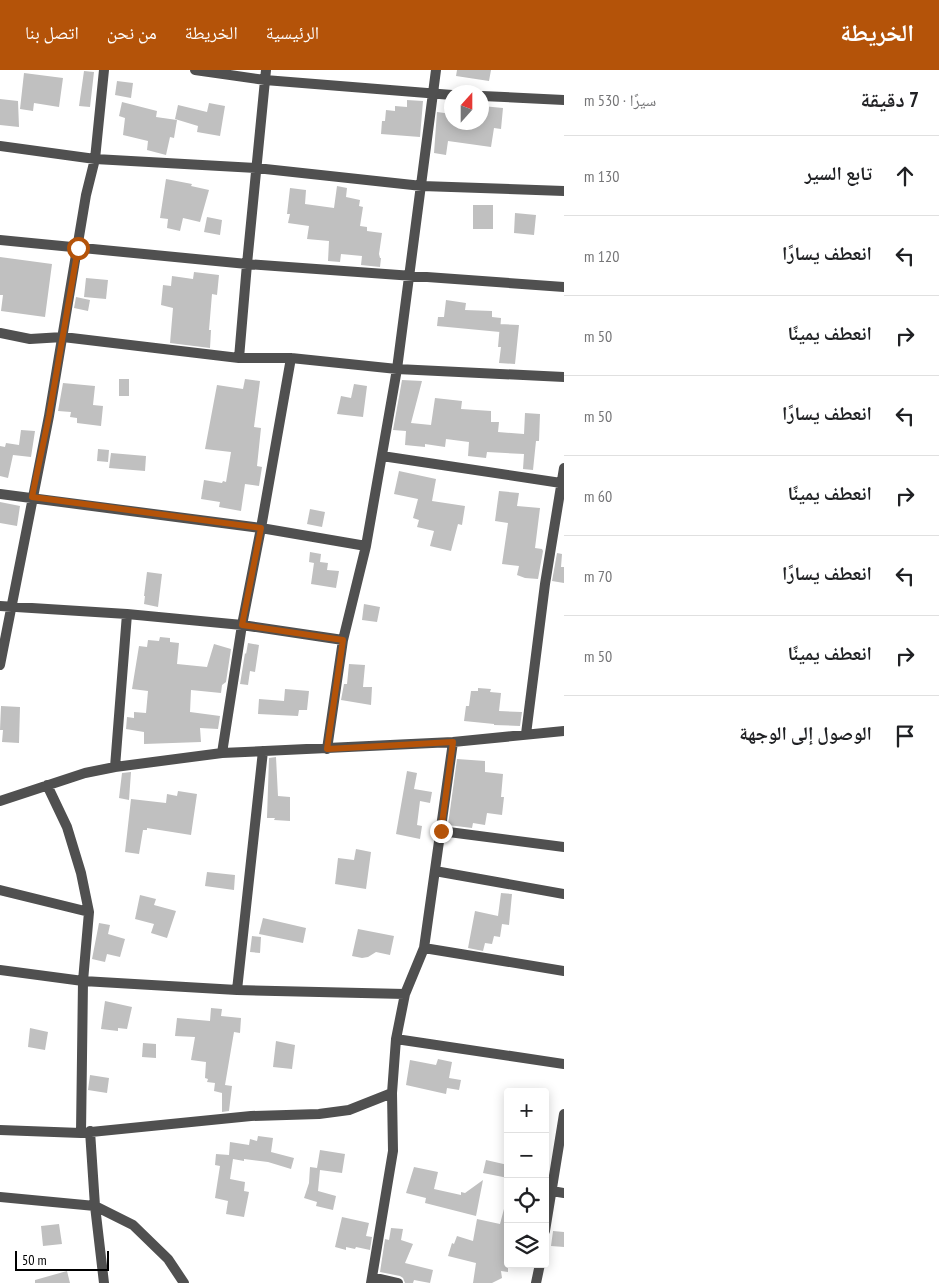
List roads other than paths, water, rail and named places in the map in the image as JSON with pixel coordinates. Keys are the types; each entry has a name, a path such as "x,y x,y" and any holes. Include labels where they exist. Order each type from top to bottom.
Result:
{"street":[{"path":"0,665 63,337 86,195 95,159 104,70"},
{"path":"195,70 266,75 444,95"},
{"path":"327,749 343,640 366,546 397,369 436,70"},
{"path":"239,358 266,75"},
{"path":"489,96 564,100"},
{"path":"0,146 95,159 256,168 422,186 564,191"},
{"path":"0,240 247,264 564,287"},
{"path":"0,333 30,339 63,337 239,358 291,358 397,369 564,377"},
{"path":"222,753 242,625 291,358"},
{"path":"382,456 561,483"},
{"path":"526,734 545,584 562,496 561,483 564,468"},
{"path":"0,494 261,528 366,546"},
{"path":"0,606 127,614 242,625 343,640"},
{"path":"115,767 127,614"},
{"path":"0,801 86,773 115,767 222,753 453,742 564,731"},
{"path":"398,1283 372,1280 393,1151 392,1093 396,1039 405,994 424,948 453,742"},
{"path":"237,990 263,751"},
{"path":"47,785 67,827 81,873 89,912 83,981 85,1132 104,1283"},
{"path":"441,831 564,847"},
{"path":"435,871 564,894"},
{"path":"0,890 89,912"},
{"path":"424,948 564,971"},
{"path":"0,970 83,981 237,990 405,994"},
{"path":"396,1039 564,1064"},
{"path":"0,1130 85,1132 251,1116 319,1114 349,1110 392,1093"},
{"path":"546,1223 564,1114"},
{"path":"552,1191 564,1193"},
{"path":"0,1197 95,1206 133,1226 168,1259 184,1283"},
{"path":"536,1283 539,1268"}]}
